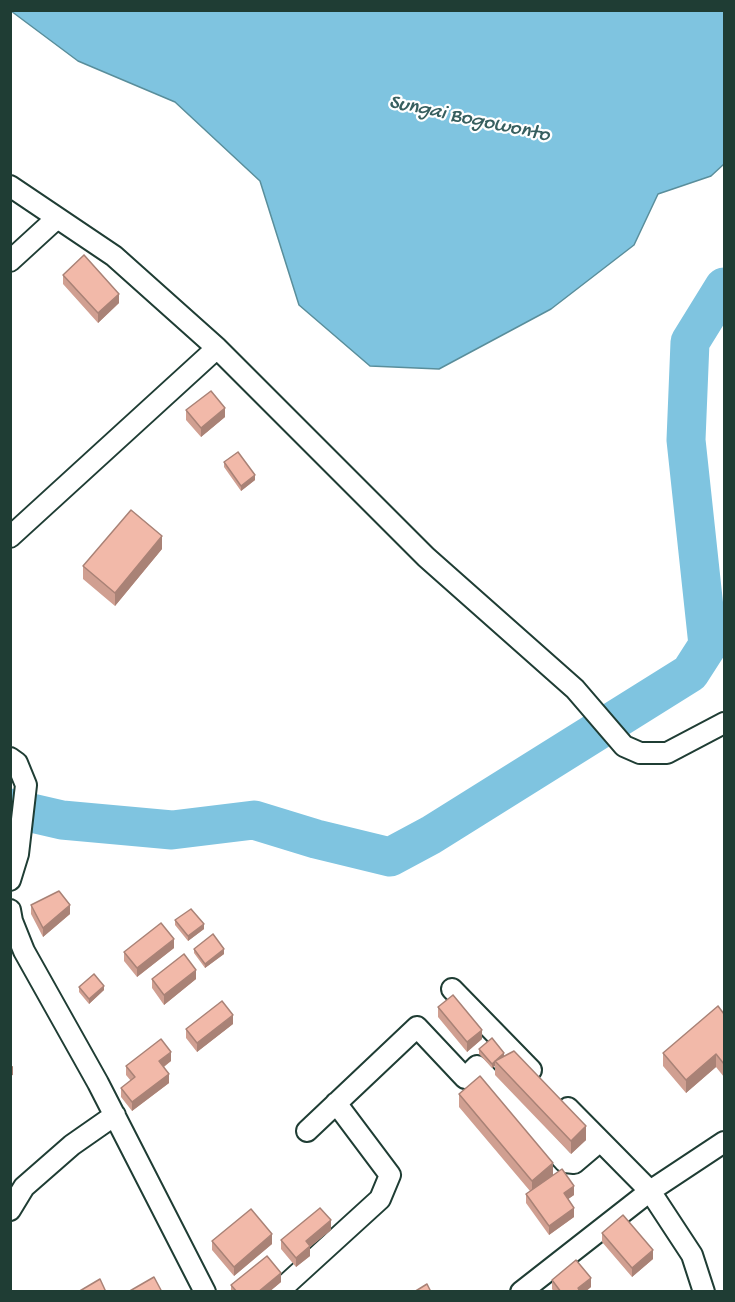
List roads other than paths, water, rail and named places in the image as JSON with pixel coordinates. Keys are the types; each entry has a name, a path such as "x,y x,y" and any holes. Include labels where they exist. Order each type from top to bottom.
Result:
{"street":[{"path":"10,186 114,256 217,348 426,557 575,689 624,746 640,753 667,753 724,723"},
{"path":"10,261 57,218"},
{"path":"12,533 217,348"},
{"path":"10,758 17,763 26,785 20,839 10,880"},
{"path":"10,910 24,951 115,1115 205,1292"},
{"path":"452,989 650,1191 692,1255 704,1292"},
{"path":"307,1131 417,1027 465,1078 477,1066 565,1162 574,1163 600,1141"},
{"path":"278,1292 380,1199 390,1175 336,1103"},
{"path":"10,1210 24,1187 72,1145 115,1115"},
{"path":"531,1289 650,1191 724,1142"}],"water":[{"name":"Sungai Bogowonto","path":"11,11 724,11 724,164 711,176 658,194 634,245 551,309 439,369 370,366 299,305 260,181 175,102 78,61"}],"waterway":[{"path":"10,808 62,820 172,830 254,820 316,839 390,857 431,835 690,673 708,645 686,440 690,342 724,287"}]}
